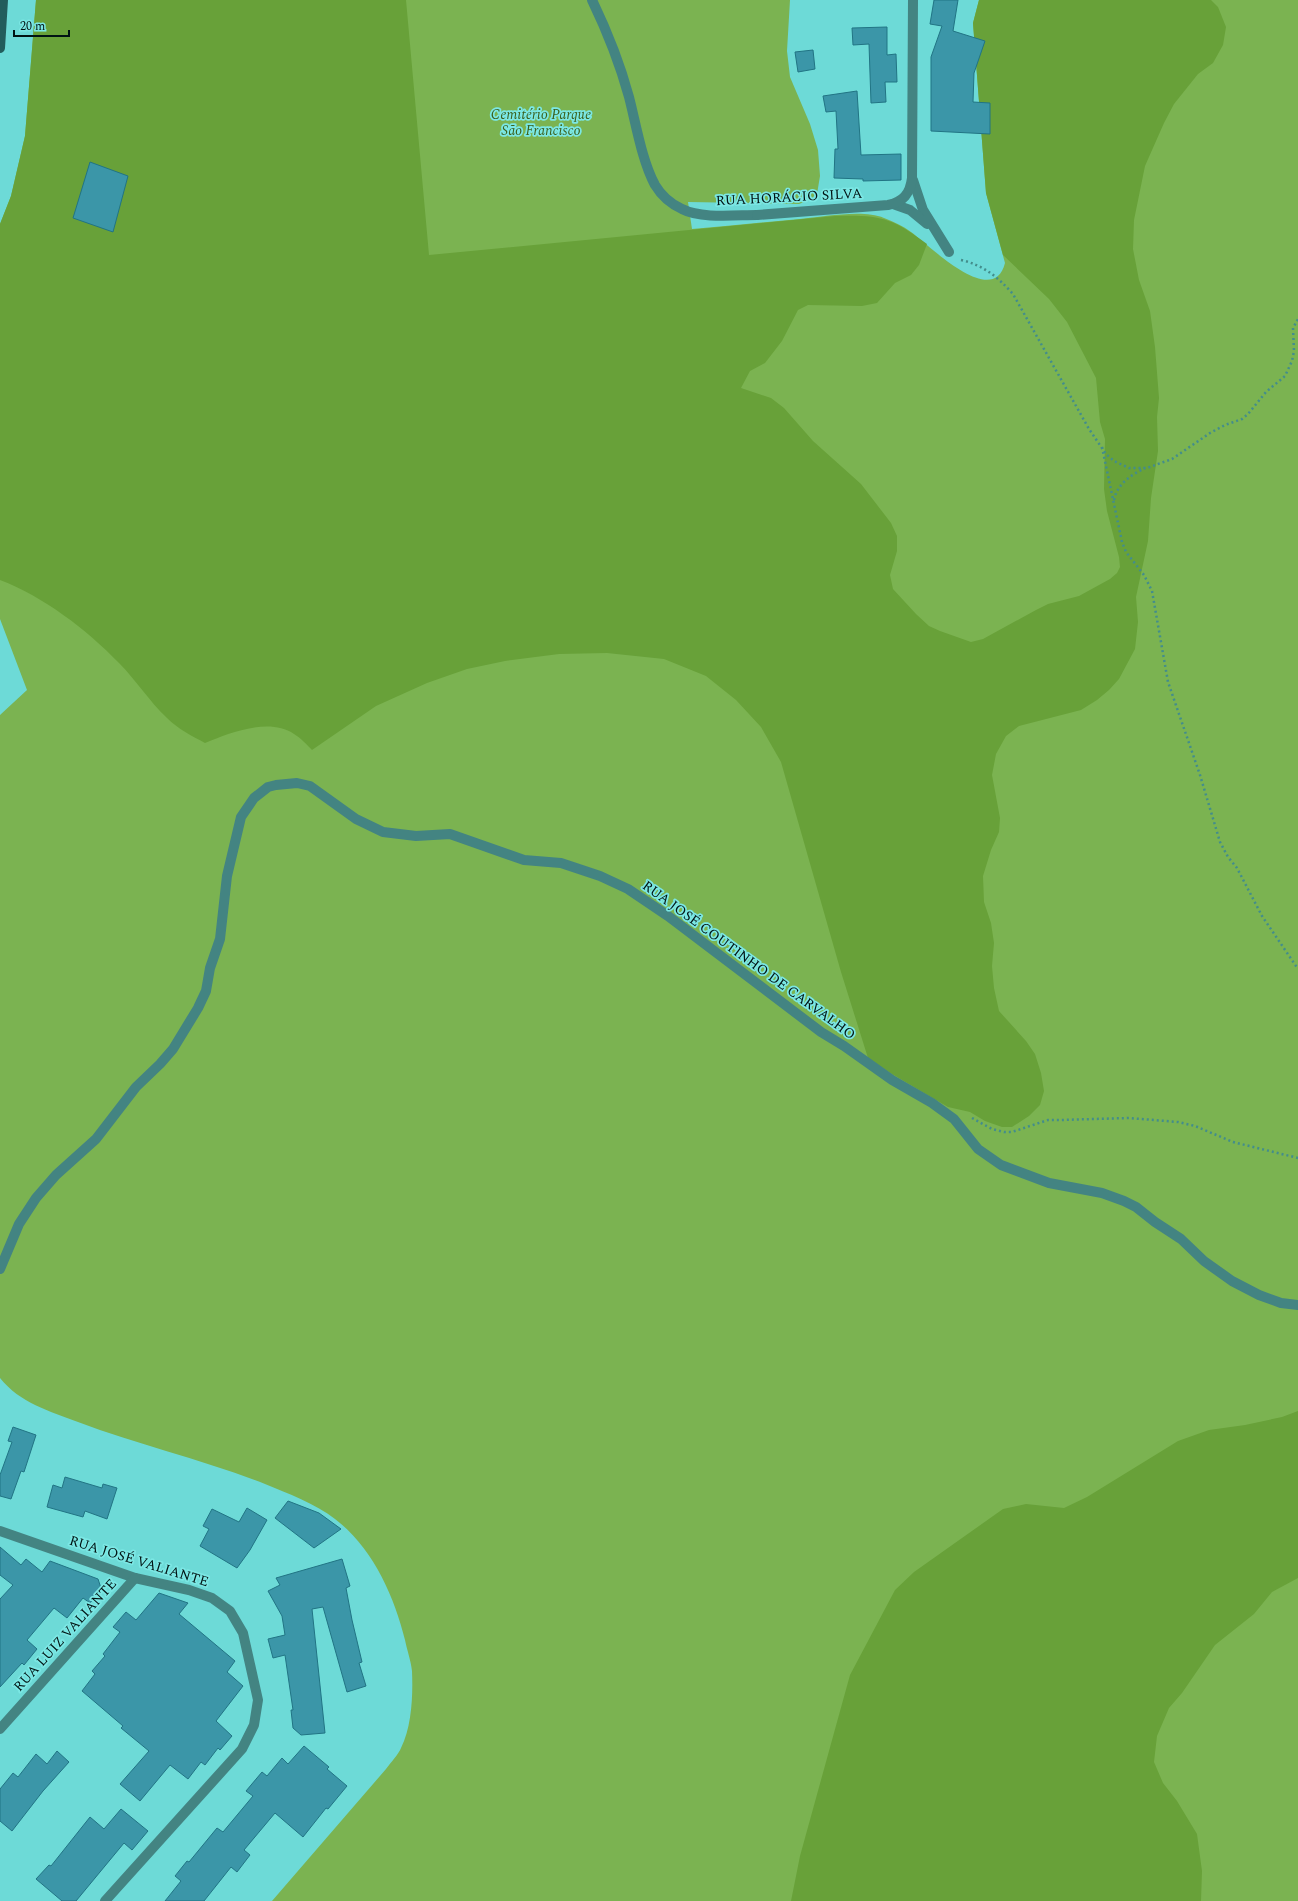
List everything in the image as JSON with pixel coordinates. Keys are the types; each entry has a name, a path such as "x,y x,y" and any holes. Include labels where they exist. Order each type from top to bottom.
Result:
{"street":[{"path":"0,48 3,0"},
{"name":"RUA HORÁCIO SILVA","path":"592,0 605,27 627,92 649,172 656,186 664,197 683,210 690,213 704,215 757,215 893,204"},
{"path":"893,204 907,195 910,190 912,178 913,0"},
{"path":"912,178 923,210 949,252"},
{"path":"893,204 903,206 916,214 940,239"},
{"name":"RUA JOSÉ COUTINHO DE CARVALHO","path":"0,1269 19,1224 36,1198 56,1176 96,1139 136,1087 173,1049 195,1014 206,991 210,968 220,939 227,876 241,817 254,798 268,787 286,783 297,783 310,786 356,819 384,832 416,836 450,834 524,860 551,861 573,866 628,889 668,916 821,1032 850,1050 892,1080 932,1103 954,1119 970,1141 1001,1165 1050,1183 1102,1193 1124,1201 1136,1207 1181,1239 1204,1262 1232,1281 1259,1295 1281,1303 1298,1305"},
{"name":"RUA JOSÉ VALIANTE","path":"0,1531 135,1578 189,1590 212,1598 230,1611 243,1633 258,1700 254,1725 242,1748 105,1901"},
{"name":"RUA LUIZ VALIANTE","path":"0,1729 135,1578"}],"path":[{"path":"949,252 952,256 989,271 1013,294 1089,429 1114,461 1123,466 1147,468"},
{"path":"1114,503 1115,496 1123,483 1130,476 1172,459 1210,433 1225,425 1242,419 1248,414 1266,392 1285,376 1292,361 1294,351 1293,328 1298,319"},
{"path":"1102,447 1117,524 1126,552 1144,575 1152,591 1168,682 1200,775 1215,829 1224,850 1237,868 1254,903 1298,969"},
{"path":"968,1116 992,1129 1004,1132 1012,1132 1048,1120 1129,1118 1178,1122 1194,1126 1233,1142 1298,1158"}],"green space":[{"name":"Cemitério Parque São Francisco","path":"36,0 790,0 787,51 790,77 810,124 818,150 820,176 817,194 809,200 799,204 688,202 692,229 843,214 875,215 902,226 960,270 975,277 988,280 998,276 1005,263 986,193 973,23 979,0 1298,0 1298,1901 272,1901 386,1769 401,1748 408,1730 411,1710 412,1671 395,1606 380,1573 360,1543 348,1530 335,1519 310,1504 283,1491 242,1475 124,1438 46,1410 17,1394 0,1378 0,715 27,690 0,619 0,224 11,196 25,136"},
{"path":"36,0 406,0 429,255 835,216 874,217 894,223 915,235 927,244 919,265 911,275 895,283 877,303 862,306 808,305 798,310 782,341 765,363 750,371 741,388 771,398 784,408 813,441 861,484 891,523 897,536 897,551 890,575 893,589 929,626 971,642 983,639 1048,604 1079,596 1110,579 1117,573 1120,567 1119,557 1107,511 1104,489 1105,439 1100,422 1096,378 1067,322 1049,299 1003,255 986,193 973,23 979,0 1211,0 1218,7 1226,27 1223,45 1213,63 1198,74 1174,104 1164,123 1145,166 1134,220 1133,249 1139,280 1150,311 1155,347 1159,398 1157,417 1158,451 1151,498 1148,541 1136,597 1138,622 1135,649 1119,679 1097,700 1081,710 1019,726 1006,736 996,754 992,775 1000,818 999,832 991,850 983,876 984,902 991,923 994,943 992,966 994,988 999,1011 1026,1041 1035,1054 1041,1073 1044,1091 1040,1105 1029,1116 1012,1127 1002,1127 985,1121 970,1112 948,1107 868,1058 841,972 781,762 761,727 736,700 706,676 664,659 607,653 559,654 505,661 467,669 427,683 376,706 312,750 294,734 284,729 273,727 250,728 205,743 171,722 154,705 119,663 78,626 33,595 0,580 0,224 11,196 25,136"},
{"path":"1298,1411 1298,1578 1272,1592 1254,1614 1215,1645 1182,1693 1169,1708 1157,1736 1154,1762 1163,1783 1177,1801 1197,1834 1202,1871 1201,1901 791,1901 800,1856 850,1675 895,1590 914,1572 1003,1509 1026,1504 1064,1508 1087,1497 1178,1441 1209,1430 1245,1425 1282,1417"}],"building":[{"path":"934,0 958,0 953,31 985,41 974,73 973,102 990,103 990,134 931,131 931,57 942,26 930,24"},
{"path":"887,27 887,55 896,54 897,82 885,82 886,102 871,103 869,44 853,45 852,28"},
{"path":"813,50 815,69 798,72 795,52"},
{"path":"857,91 861,155 901,154 901,180 863,181 863,179 834,178 835,149 838,149 836,111 826,112 823,96"},
{"path":"90,162 128,176 113,232 73,218"},
{"path":"13,1427 36,1435 24,1472 21,1471 11,1499 0,1496 0,1475 12,1442 8,1441"},
{"path":"65,1477 102,1488 103,1484 117,1488 107,1519 85,1511 83,1517 47,1507 53,1485 62,1488"},
{"path":"288,1501 319,1513 341,1529 314,1548 275,1518"},
{"path":"247,1508 267,1520 250,1550 237,1568 200,1546 209,1529 203,1526 212,1509 239,1522"},
{"path":"0,1547 21,1565 26,1559 42,1572 50,1561 98,1579 101,1588 90,1603 83,1598 67,1618 54,1608 27,1640 37,1649 24,1665 22,1663 0,1687 0,1599 13,1585 0,1575"},
{"path":"342,1559 350,1586 346,1588 362,1662 359,1663 366,1686 347,1692 323,1607 312,1609 325,1733 301,1735 293,1728 291,1710 293,1710 285,1655 273,1658 268,1639 285,1635 282,1616 268,1591 280,1585 276,1578"},
{"path":"159,1593 188,1603 179,1614 235,1661 227,1672 243,1686 216,1721 232,1736 220,1750 218,1748 205,1765 201,1762 188,1779 170,1765 140,1801 120,1784 149,1751 121,1728 123,1726 82,1691 95,1674 92,1671 105,1656 103,1654 120,1632 113,1627 126,1612 136,1620"},
{"path":"304,1746 329,1767 327,1769 347,1786 328,1809 326,1808 303,1837 275,1813 244,1850 250,1855 237,1872 231,1867 204,1901 165,1901 181,1881 175,1876 187,1861 189,1862 217,1828 223,1832 253,1796 246,1791 262,1772 267,1776 282,1758 288,1764"},
{"path":"57,1751 69,1762 43,1791 12,1831 0,1821 0,1789 13,1773 18,1777 36,1754 47,1764"},
{"path":"121,1809 148,1831 132,1850 124,1843 76,1901 62,1901 36,1879 49,1865 51,1866 90,1817 104,1829"}]}
